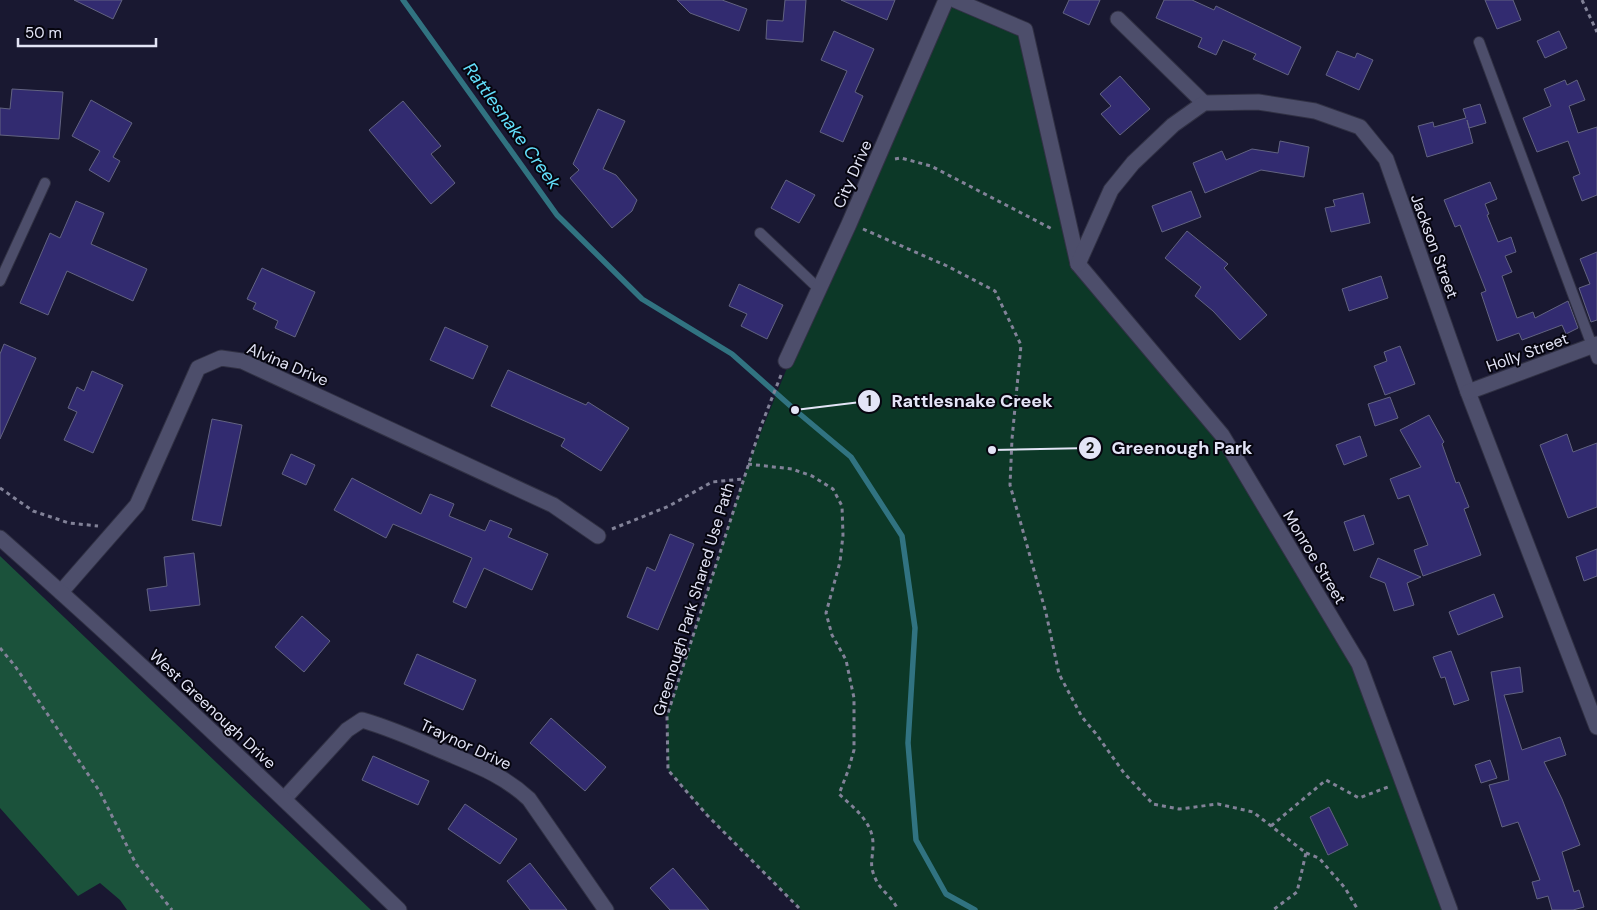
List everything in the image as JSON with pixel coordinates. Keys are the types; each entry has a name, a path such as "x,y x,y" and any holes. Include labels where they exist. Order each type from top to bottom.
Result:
{"street":[{"name":"City Drive","path":"786,361 849,224 946,0"},
{"path":"955,0 1025,30 1078,264"},
{"path":"1078,264 1112,190 1122,177 1133,163 1173,125 1204,103 1118,19"},
{"name":"Jackson Street","path":"1204,103 1258,102 1315,111 1360,127 1386,159 1468,392 1597,728"},
{"name":"Monroe Street","path":"1078,264 1222,435 1359,664 1450,910"},
{"name":"Holly Street","path":"1468,392 1595,350"},
{"name":"Alvina Drive","path":"61,592 137,505 198,368 221,358 242,361 553,505 598,536"},
{"name":"West Greenough Drive","path":"0,538 61,592 284,799 398,910"},
{"name":"Traynor Drive","path":"284,799 347,730 362,720 388,727 498,775 515,786 529,799 606,910"}],"lane":[{"path":"1479,42 1595,350"},
{"path":"0,281 45,183"},
{"path":"760,232 819,289"}],"path":[{"path":"1582,0 1597,32"},
{"path":"877,160 901,158 931,166 1073,239"},
{"path":"849,224 947,266 995,291 1021,345 1012,439 1010,485 1046,613 1059,674 1082,717 1124,773 1154,804 1179,809 1218,804 1254,812 1306,853 1319,858 1345,888 1358,910"},
{"name":"Greenough Park Shared Use Path","path":"786,361 743,478 667,716 668,770 707,815 801,910"},
{"path":"748,464 792,468 812,476 833,489 842,506 843,535 840,562 826,613 832,635 846,660 854,698 854,750 839,794 859,812 868,824 873,843 870,864 878,883 895,901 898,910"},
{"path":"598,536 668,506 712,482 743,478"},
{"path":"0,488 33,511 69,522 116,529"},
{"path":"0,648 15,666 100,792 136,864 172,910"},
{"path":"1271,826 1326,780 1359,798 1402,781"},
{"path":"1273,910 1297,892 1306,853"}],"green space":[{"path":"946,0 1025,30 1078,264 1222,435 1359,664 1450,910 801,910 707,815 668,770 667,716 748,464 787,368"},
{"path":"0,556 371,910 127,910 120,900 100,883 78,896 0,808"}],"building":[{"path":"74,0 122,0 113,19"},
{"path":"677,0 722,0 747,9 739,31 690,13"},
{"path":"785,0 806,0 803,42 766,39 767,20 783,21"},
{"path":"841,0 895,0 887,20"},
{"path":"1069,0 1100,0 1089,25 1063,13"},
{"path":"1164,0 1192,0 1214,10 1216,6 1301,47 1288,75 1253,59 1256,54 1223,40 1216,55 1198,47 1202,38 1156,18"},
{"path":"1485,0 1513,0 1521,20 1497,29"},
{"path":"834,31 874,49 855,92 863,96 843,142 820,132 847,71 821,60"},
{"path":"1559,31 1567,48 1545,58 1537,41"},
{"path":"1337,51 1355,58 1357,53 1373,60 1359,90 1326,75"},
{"path":"1120,76 1150,109 1120,135 1101,114 1111,106 1100,94"},
{"path":"1565,80 1567,85 1577,80 1585,100 1569,106 1578,133 1597,127 1597,195 1582,201 1573,177 1580,174 1568,141 1537,152 1523,118 1551,106 1544,89"},
{"path":"12,89 63,92 59,139 0,135 0,108 10,109"},
{"path":"91,100 132,123 113,157 120,161 109,182 89,170 100,151 72,136"},
{"path":"403,101 441,146 431,154 455,183 431,204 369,130"},
{"path":"1480,104 1486,123 1469,128 1473,143 1427,157 1418,126 1433,122 1434,127 1466,118 1463,109"},
{"path":"598,109 625,121 603,169 616,175 637,200 632,211 612,228 570,178 579,170 573,164"},
{"path":"1280,141 1309,147 1304,177 1261,170 1205,193 1193,163 1222,151 1226,160 1252,149 1278,153"},
{"path":"786,180 815,195 799,223 771,208"},
{"path":"1490,182 1497,199 1485,204 1489,214 1487,215 1498,242 1511,237 1516,252 1505,256 1512,272 1502,276 1517,318 1533,312 1535,318 1568,301 1578,328 1566,334 1562,325 1522,340 1519,333 1497,341 1481,293 1486,291 1460,225 1455,227 1444,200"},
{"path":"1191,191 1201,217 1162,232 1152,206"},
{"path":"1363,193 1370,223 1331,232 1325,208 1335,206 1333,200"},
{"path":"76,201 104,213 91,244 147,269 133,301 67,271 48,315 20,303 50,233 60,238"},
{"path":"1187,231 1228,264 1224,268 1267,315 1240,340 1213,311 1195,296 1201,287 1165,258"},
{"path":"1597,252 1597,320 1591,322 1579,288 1590,284 1580,259"},
{"path":"262,268 315,292 295,337 275,328 278,321 253,309 256,303 247,299"},
{"path":"1381,276 1388,298 1349,311 1342,289"},
{"path":"739,284 783,305 767,339 741,326 747,314 729,306"},
{"path":"445,327 488,346 473,379 430,360"},
{"path":"4,344 36,358 0,439 0,354"},
{"path":"1400,346 1415,384 1385,395 1374,366 1387,361 1384,352"},
{"path":"508,370 586,405 588,402 629,428 601,471 561,446 565,439 491,406"},
{"path":"92,371 123,385 93,453 64,440 77,412 68,408 77,387 84,391"},
{"path":"1390,397 1398,418 1375,426 1368,404"},
{"path":"1429,415 1444,442 1442,444 1456,483 1459,482 1469,507 1464,509 1481,555 1423,576 1414,550 1428,545 1409,495 1398,499 1390,479 1421,467 1400,430"},
{"path":"212,419 242,425 221,526 192,520"},
{"path":"1567,434 1573,452 1597,443 1597,507 1568,518 1540,445"},
{"path":"1360,436 1367,456 1344,465 1336,445"},
{"path":"291,454 315,465 306,485 282,474"},
{"path":"352,478 421,514 430,494 454,504 449,516 485,531 490,520 512,529 508,537 548,554 532,590 484,568 466,608 453,602 472,558 393,524 386,538 334,510"},
{"path":"1364,515 1374,544 1354,551 1344,522"},
{"path":"670,534 694,544 658,630 627,617 647,567 655,571"},
{"path":"1597,549 1597,576 1584,581 1576,557"},
{"path":"194,553 200,605 150,611 147,589 167,586 164,557"},
{"path":"1378,558 1421,577 1407,583 1414,605 1394,611 1385,583 1370,577"},
{"path":"1494,594 1503,617 1458,635 1449,612"},
{"path":"302,616 330,641 304,672 275,647"},
{"path":"1451,651 1469,700 1454,705 1445,677 1441,678 1433,657"},
{"path":"417,654 476,680 463,710 404,684"},
{"path":"1520,667 1523,692 1504,695 1522,750 1560,737 1566,755 1544,762 1562,799 1580,845 1562,852 1574,892 1579,890 1584,907 1573,910 1552,910 1548,896 1537,899 1532,882 1540,880 1518,822 1502,827 1489,785 1509,780 1491,672"},
{"path":"551,718 606,767 585,791 530,743"},
{"path":"373,756 429,781 418,805 362,780"},
{"path":"1490,760 1497,778 1481,783 1475,765"},
{"path":"465,804 517,839 500,864 448,829"},
{"path":"1329,807 1348,845 1328,855 1310,817"},
{"path":"530,863 567,910 530,910 507,881"},
{"path":"673,868 709,910 670,910 650,888"}],"waterway":[{"name":"Rattlesnake Creek","path":"403,0 557,215 642,299 732,354 851,457 902,536 915,628 908,743 916,840 946,894 975,910"}],"place":[{"name":"Rattlesnake Creek","path":"795,410"},
{"name":"Greenough Park","path":"992,450"}]}
